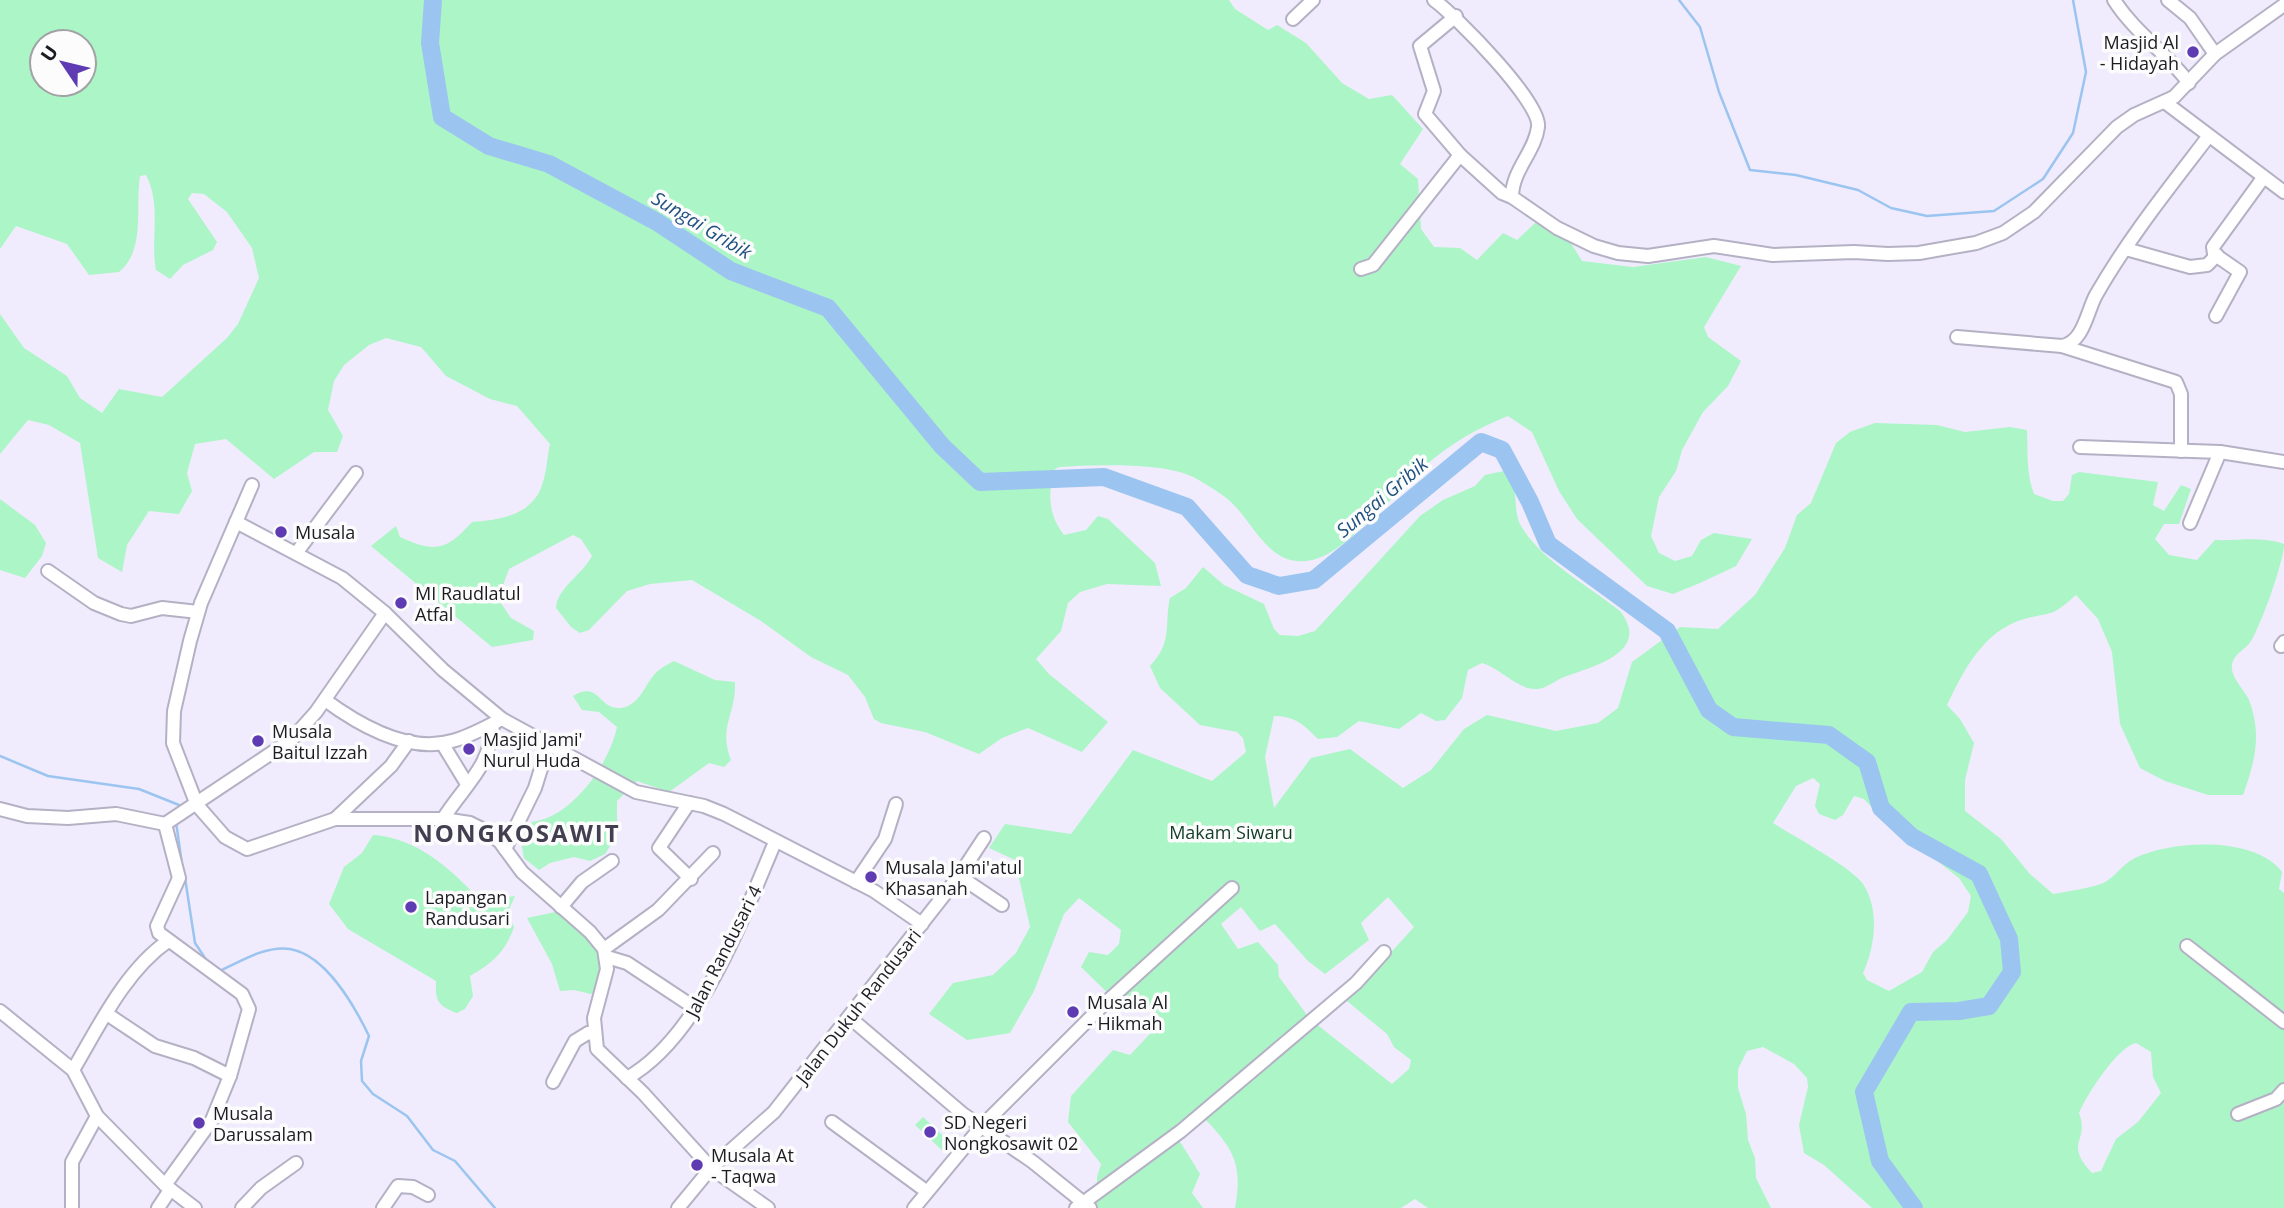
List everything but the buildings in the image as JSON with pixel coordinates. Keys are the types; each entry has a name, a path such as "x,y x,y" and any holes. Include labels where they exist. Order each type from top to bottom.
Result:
{"street":[{"path":"1293,19 1313,0"},
{"path":"1434,0 1453,9 1527,97 1538,118 1535,137 1513,185 1512,197"},
{"path":"2114,0 2138,32 2172,62 2189,83"},
{"path":"2168,0 2190,18 2215,54"},
{"path":"1453,9 1420,46 1434,91 1426,117 1460,155 1502,194 1512,197 1556,228 1594,246 1618,253 1648,256 1714,246 1773,255 1919,253 1993,238 2034,212 2117,127 2134,115 2166,103 2189,83 2215,54 2278,9"},
{"path":"2166,103 2284,192"},
{"path":"2062,346 2071,343 2078,335 2095,296 2208,136"},
{"path":"1361,269 1373,265 1460,155"},
{"path":"2216,316 2240,276 2237,268 2217,256 2213,247 2263,178"},
{"path":"2126,249 2190,267 2207,265 2217,256"},
{"path":"1957,337 2062,346 2176,382 2182,394 2182,451"},
{"path":"2080,447 2220,452 2284,462"},
{"path":"2190,523 2220,452"},
{"path":"297,552 356,473"},
{"path":"252,485 198,612 174,711 173,743 197,805 225,837 247,849 335,819 443,819 480,827 495,837 522,872 561,907 605,953 626,963 695,1008"},
{"name":"Jalan Dukuh Randusari","path":"236,522 342,578 385,613 498,722 549,743 636,792 689,803 724,814 891,901 922,923 774,1112 711,1168 678,1208"},
{"path":"48,572 94,603 121,614 131,616 162,608 198,612"},
{"path":"0,809 27,816 68,818 116,814 173,818 197,805 291,740 325,700 385,613"},
{"path":"325,700 361,724 409,741 442,743 498,722"},
{"path":"443,819 480,770 489,754 498,722"},
{"path":"335,819 391,766 409,741"},
{"path":"442,743 467,784"},
{"path":"505,849 535,788 549,743"},
{"path":"689,803 659,848 691,879"},
{"path":"856,882 885,839 896,804"},
{"path":"158,1208 212,1120 230,1076 249,1009 242,993 159,933 157,926 179,878 173,818"},
{"path":"922,923 985,838"},
{"name":"Jalan Randusari 4","path":"626,1078 648,1065 679,1034 740,923 775,842"},
{"path":"713,853 691,879 658,910 605,953 593,1034 597,1049 711,1168 768,1208"},
{"path":"561,907 582,882 612,861"},
{"path":"959,876 1002,905"},
{"path":"914,1208 981,1127 1100,1008 1232,888"},
{"path":"73,1070 107,1014 151,955 168,942"},
{"path":"2187,946 2284,1022"},
{"path":"849,1017 981,1127 1033,1162 1082,1206 1181,1131 1356,982 1384,952"},
{"path":"0,1011 73,1070 97,1116 168,1188 195,1208"},
{"path":"107,1014 155,1045 194,1058 230,1076"},
{"path":"553,1082 575,1041 588,1033 593,1034"},
{"path":"2238,1114 2276,1100 2284,1090"},
{"path":"72,1208 72,1162 97,1116"},
{"path":"832,1122 926,1191"},
{"path":"242,1208 261,1188 296,1163"},
{"path":"383,1208 396,1186 413,1187 428,1195"}],"green space":[{"path":"0,0 1229,0 1235,9 1268,30 1277,25 1306,43 1342,83 1369,99 1392,95 1423,129 1400,164 1418,179 1421,229 1434,247 1460,248 1477,260 1503,233 1517,240 1535,223 1564,232 1582,261 1633,267 1706,257 1741,266 1704,327 1708,337 1741,361 1728,386 1703,412 1682,450 1676,471 1659,497 1651,536 1659,553 1675,561 1692,556 1701,540 1714,533 1752,539 1736,566 1700,583 1673,594 1647,586 1577,519 1559,491 1532,432 1508,416 1475,431 1445,450 1341,546 1312,560 1297,561 1275,552 1231,502 1191,476 1144,466 1059,467 1054,470 1051,504 1055,520 1064,535 1086,530 1098,516 1108,519 1155,563 1161,586 1107,584 1080,592 1068,603 1061,631 1036,659 1049,674 1108,722 1082,752 1028,728 1002,738 979,754 925,732 881,723 874,719 865,697 848,675 811,657 761,621 692,580 650,584 627,591 589,630 580,633 571,627 556,608 565,588 592,556 581,539 573,535 509,569 498,599 511,618 534,631 533,640 492,647 371,546 396,526 400,537 422,545 439,546 455,539 472,522 494,520 524,509 539,493 550,444 517,406 490,399 446,376 421,347 386,338 369,345 344,365 334,381 328,410 343,436 337,452 314,452 274,479 226,439 195,444 187,473 192,491 179,514 149,511 127,545 122,572 98,558 80,443 49,425 28,420 0,454 0,314 24,348 67,376 80,398 102,413 119,389 162,397 227,338 238,324 259,278 252,248 227,212 204,194 192,193 188,199 217,242 213,250 183,265 170,279 156,270 155,210 146,175 140,176 138,227 133,252 119,272 89,275 67,244 16,226 0,249"},
{"name":"Makam Siwaru","path":"1875,423 1937,425 1965,432 2010,427 2027,430 2031,486 2034,494 2053,501 2063,501 2069,494 2072,475 2079,472 2158,482 2153,505 2164,511 2181,485 2191,489 2179,524 2164,524 2155,539 2169,555 2197,560 2215,540 2258,539 2284,544 2276,578 2260,621 2251,641 2234,658 2232,666 2234,676 2249,700 2256,736 2254,759 2243,795 2208,795 2165,781 2140,768 2120,724 2112,652 2098,619 2076,595 2056,611 2010,625 1986,642 1960,678 1947,705 1960,719 1974,743 1965,780 1965,811 2001,839 2030,874 2053,894 2101,884 2130,861 2151,852 2191,845 2234,847 2253,852 2269,860 2282,872 2279,889 2284,893 2284,1208 1872,1208 1824,1165 1804,1153 1799,1125 1808,1087 1807,1078 1794,1064 1763,1047 1747,1051 1738,1069 1738,1088 1746,1114 1748,1140 1755,1158 1756,1178 1771,1208 1428,1208 1415,1199 1401,1208 1235,1208 1238,1180 1234,1158 1223,1139 1204,1118 1179,1140 1200,1174 1192,1193 1203,1208 1087,1208 1097,1196 1097,1177 1101,1164 1068,1122 1071,1096 1113,1050 1130,1055 1163,1020 1138,994 1120,1005 1081,967 1089,952 1108,955 1119,944 1121,930 1079,898 1064,914 1034,991 1010,1033 967,1040 929,1014 953,983 993,975 1016,953 1030,927 1015,860 989,848 1005,824 1071,834 1133,750 1212,781 1246,752 1243,738 1237,732 1200,725 1160,688 1150,666 1165,641 1170,598 1186,588 1203,567 1224,585 1264,604 1274,629 1280,635 1298,636 1315,631 1420,516 1443,500 1475,486 1485,475 1504,471 1513,485 1518,519 1530,539 1554,562 1620,611 1628,625 1629,638 1624,648 1602,663 1538,689 1527,688 1482,663 1468,670 1462,698 1445,720 1436,721 1421,713 1399,729 1359,721 1337,737 1318,739 1299,722 1274,716 1265,757 1274,808 1311,758 1350,749 1403,788 1431,770 1464,729 1487,715 1556,731 1598,723 1618,708 1632,662 1680,627 1718,629 1755,595 1785,548 1797,515 1811,503 1836,443 1850,432","holes":["1813,778 1820,784 1815,806 1819,814 1835,820 1843,815 1854,796 1864,799 1879,815 1959,878 1971,896 1968,912 1947,940 1933,952 1922,972 1889,991 1867,980 1863,973 1874,928 1872,905 1863,884 1835,861 1773,823 1796,786","1388,897 1414,927 1347,1001 1387,1034 1394,1047 1411,1060 1409,1069 1392,1084 1310,1019 1279,977 1278,965 1258,942 1238,949 1221,924 1241,907 1260,931 1275,924 1308,961 1325,974 1369,940 1361,923","2136,1043 2151,1052 2153,1077 2161,1093 2138,1122 2116,1139 2101,1171 2092,1173 2079,1155 2082,1130 2079,1113 2111,1062 2128,1046"]},
{"path":"0,499 35,525 46,543 42,556 25,578 0,570"},
{"path":"674,661 715,680 735,682 726,738 731,760 724,767 709,763 669,792 637,781 617,801 617,835 605,854 590,861 574,857 550,863 539,870 524,858 521,842 532,822 561,810 586,787 606,757 617,727 599,712 582,710 573,696 589,691 613,707 628,706 639,698 654,675"},
{"name":"Lapangan Randusari","path":"373,835 403,842 431,856 478,898 482,894 502,898 515,896 507,914 514,927 511,936 497,956 470,976 473,996 465,1009 457,1013 439,1002 436,981 348,929 329,904 344,867 362,853"},
{"path":"560,911 600,950 604,961 595,995 574,990 560,991 552,964 527,918"},
{"path":"923,1117 953,1145 945,1153 915,1125"}],"waterway":[{"name":"Sungai Gribik","path":"433,0 430,43 442,117 489,146 549,164 657,222 731,271 828,308 942,446 980,482 1104,477 1187,507 1247,575 1279,586 1314,580 1481,442 1502,450 1530,502 1548,544 1667,631 1709,710 1733,727 1829,735 1867,762 1881,808 1912,837 1979,874 2009,939 2012,972 1989,1006 1959,1011 1911,1012 1864,1092 1880,1161 1914,1208"},
{"path":"1679,0 1700,27 1719,92 1750,170 1796,175 1858,190 1891,208 1927,216 1994,211 2043,179 2073,133 2086,72 2073,0"},
{"path":"0,756 48,776 139,789 179,805 179,809"},
{"path":"176,822 183,871"},
{"path":"185,878 195,943 209,964"},
{"path":"218,972 253,955 281,948 303,953 316,961 338,984 369,1036 361,1061 362,1081 373,1094 407,1116 433,1150 455,1161 495,1208"}],"place":[{"name":"Masjid Al - Hidayah","path":"2193,52"},
{"name":"Musala","path":"281,532"},
{"name":"MI Raudlatul Atfal","path":"401,603"},
{"name":"Musala Baitul Izzah","path":"258,741"},
{"name":"Masjid Jami' Nurul Huda","path":"469,749"},
{"name":"Musala Jami'atul Khasanah","path":"871,877"},
{"name":"Lapangan Randusari","path":"411,907"},
{"name":"Musala Al - Hikmah","path":"1073,1012"},
{"name":"Musala Darussalam","path":"199,1123"},
{"name":"SD Negeri Nongkosawit 02","path":"930,1132"},
{"name":"Musala At - Taqwa","path":"697,1165"}],"district":[{"name":"NONGKOSAWIT","path":"517,832"}]}
